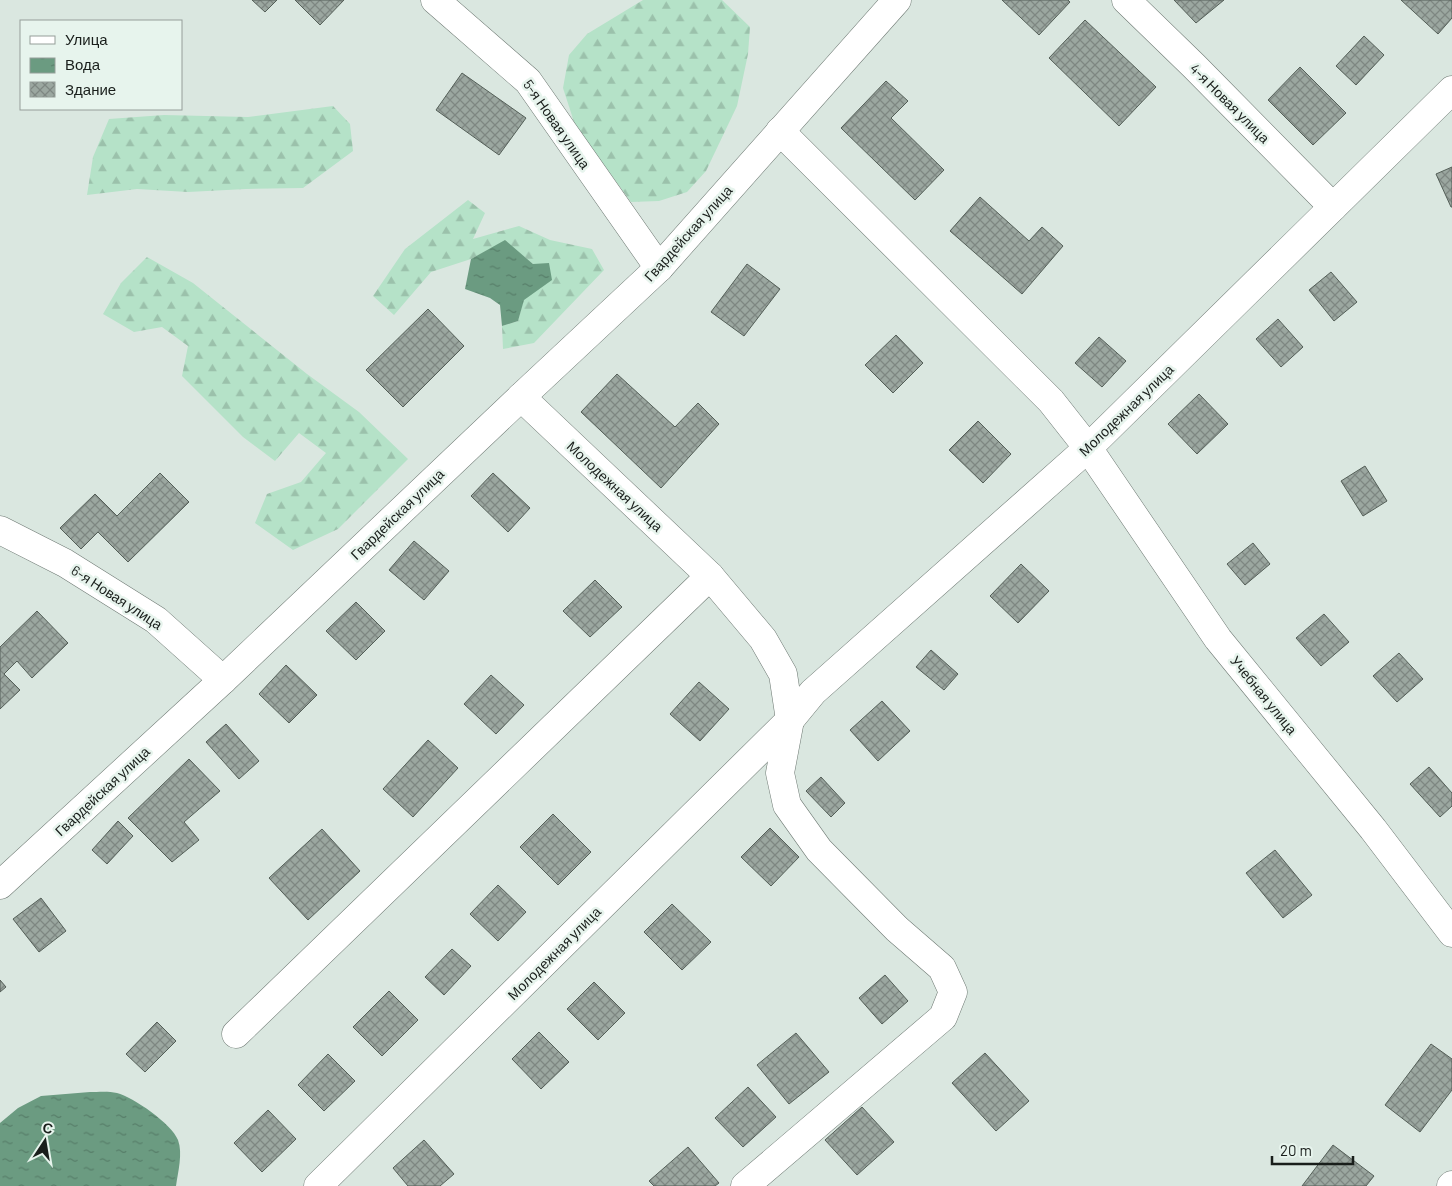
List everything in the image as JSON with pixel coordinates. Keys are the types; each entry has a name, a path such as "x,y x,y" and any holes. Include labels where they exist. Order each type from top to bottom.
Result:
{"street":[{"name":"5-я Новая улица","path":"435,0 528,81 659,268"},
{"name":"Гвардейская улица","path":"0,885 223,680 659,268 897,0"},
{"name":"4-я Новая улица","path":"1126,0 1333,207"},
{"name":"Молодежная улица","path":"318,1186 790,720 813,692 1088,448 1452,90"},
{"path":"780,131 1051,401 1088,448"},
{"name":"Молодежная улица","path":"521,397 710,576 763,639 783,674 790,720 780,773 787,805 819,850 897,930 942,968 954,992 943,1017 745,1186"},
{"name":"Учебная улица","path":"1088,448 1218,639 1373,830 1452,934"},
{"name":"6-я Новая улица","path":"0,530 65,564 156,620 223,680"},
{"path":"236,1034 710,576"}],"green space":[{"path":"643,0 722,0 750,27 748,54 737,106 706,171 687,192 659,201 631,202 575,125 563,88 569,55 587,34"},
{"path":"333,106 350,124 353,151 303,188 188,192 137,189 87,195 93,157 109,119 164,115 248,117"},
{"path":"468,200 485,213 473,239 519,226 550,240 592,249 604,270 534,343 503,349 502,326 518,321 533,264 505,241 471,259 431,272 394,315 373,296 405,249"},
{"path":"147,257 193,283 307,374 359,412 408,459 338,529 293,550 255,523 267,494 301,482 326,453 299,433 275,461 243,437 182,376 188,346 162,327 134,332 103,314 121,283"}],"water":[{"path":"505,240 533,264 549,263 552,280 524,300 518,321 502,326 500,305 490,298 465,289 471,259"},
{"path":"111,1092 124,1096 151,1112 168,1126 178,1140 180,1151 176,1186 0,1186 0,1123 18,1108 41,1096"}],"building":[{"path":"252,0 277,0 265,12"},
{"path":"295,0 344,0 320,25"},
{"path":"1002,0 1068,0 1070,2 1039,35"},
{"path":"1174,0 1224,0 1196,23"},
{"path":"1401,0 1452,0 1452,18 1438,34"},
{"path":"1085,20 1156,87 1119,126 1049,58"},
{"path":"1364,36 1384,55 1356,85 1336,66"},
{"path":"1300,67 1346,113 1313,145 1268,100"},
{"path":"462,73 526,118 499,155 436,110"},
{"path":"886,81 908,101 891,118 944,170 915,200 841,128"},
{"path":"1452,167 1452,207 1451,207 1436,174"},
{"path":"980,197 1029,241 1042,227 1063,246 1022,294 950,231"},
{"path":"747,264 780,289 744,336 711,312"},
{"path":"1331,272 1357,302 1334,321 1309,290"},
{"path":"428,309 464,346 403,407 366,370"},
{"path":"1278,319 1303,347 1281,367 1256,339"},
{"path":"896,335 923,363 893,393 865,365"},
{"path":"1099,337 1126,361 1102,387 1075,363"},
{"path":"617,374 675,427 698,403 719,424 661,488 581,412"},
{"path":"1199,394 1228,424 1197,454 1168,424"},
{"path":"978,421 1011,454 983,483 949,450"},
{"path":"1365,466 1387,501 1363,516 1341,481"},
{"path":"160,473 189,502 128,562 98,532 81,549 60,528 95,494 117,516"},
{"path":"493,473 530,508 508,532 471,496"},
{"path":"414,541 449,571 424,600 389,570"},
{"path":"1253,543 1270,564 1245,585 1227,564"},
{"path":"1021,564 1049,591 1018,623 990,596"},
{"path":"595,580 622,607 590,637 563,611"},
{"path":"356,602 385,631 356,660 326,631"},
{"path":"37,611 68,643 32,678 17,661 4,674 20,690 0,709 0,647"},
{"path":"1324,614 1349,642 1321,666 1296,638"},
{"path":"931,650 958,674 944,690 916,667"},
{"path":"1399,653 1423,679 1397,702 1373,676"},
{"path":"286,665 317,695 289,723 259,694"},
{"path":"491,675 524,705 496,734 464,704"},
{"path":"699,682 729,709 700,741 670,714"},
{"path":"882,701 910,731 878,761 850,730"},
{"path":"226,724 259,761 239,779 206,742"},
{"path":"428,740 458,768 413,817 383,789"},
{"path":"189,759 220,791 184,822 199,840 172,862 128,818"},
{"path":"1429,767 1452,793 1452,806 1440,817 1410,784"},
{"path":"821,777 845,803 831,817 806,791"},
{"path":"553,814 591,852 558,885 520,847"},
{"path":"118,821 133,836 107,864 92,850"},
{"path":"770,828 799,857 771,886 741,857"},
{"path":"322,829 360,871 308,920 269,878"},
{"path":"1275,850 1312,895 1283,918 1246,873"},
{"path":"498,885 526,912 498,941 470,914"},
{"path":"41,898 66,931 39,952 13,919"},
{"path":"672,904 711,942 682,970 644,932"},
{"path":"452,949 471,966 444,995 425,977"},
{"path":"885,975 908,1001 882,1024 859,998"},
{"path":"0,980 6,987 0,992"},
{"path":"594,982 625,1013 598,1040 567,1009"},
{"path":"389,991 418,1020 382,1056 353,1027"},
{"path":"157,1022 176,1041 145,1072 126,1054"},
{"path":"539,1032 569,1062 541,1089 512,1059"},
{"path":"796,1033 829,1072 789,1104 757,1065"},
{"path":"1431,1044 1452,1059 1452,1090 1420,1132 1385,1105"},
{"path":"985,1053 1029,1101 996,1131 952,1083"},
{"path":"328,1054 355,1081 324,1111 298,1085"},
{"path":"748,1087 776,1117 743,1147 715,1118"},
{"path":"862,1107 894,1142 857,1175 825,1140"},
{"path":"268,1110 296,1139 262,1172 234,1143"},
{"path":"424,1140 454,1174 440,1186 408,1186 393,1168"},
{"path":"1333,1145 1374,1176 1366,1186 1302,1186"},
{"path":"688,1147 719,1183 715,1186 654,1186 649,1181"}]}
